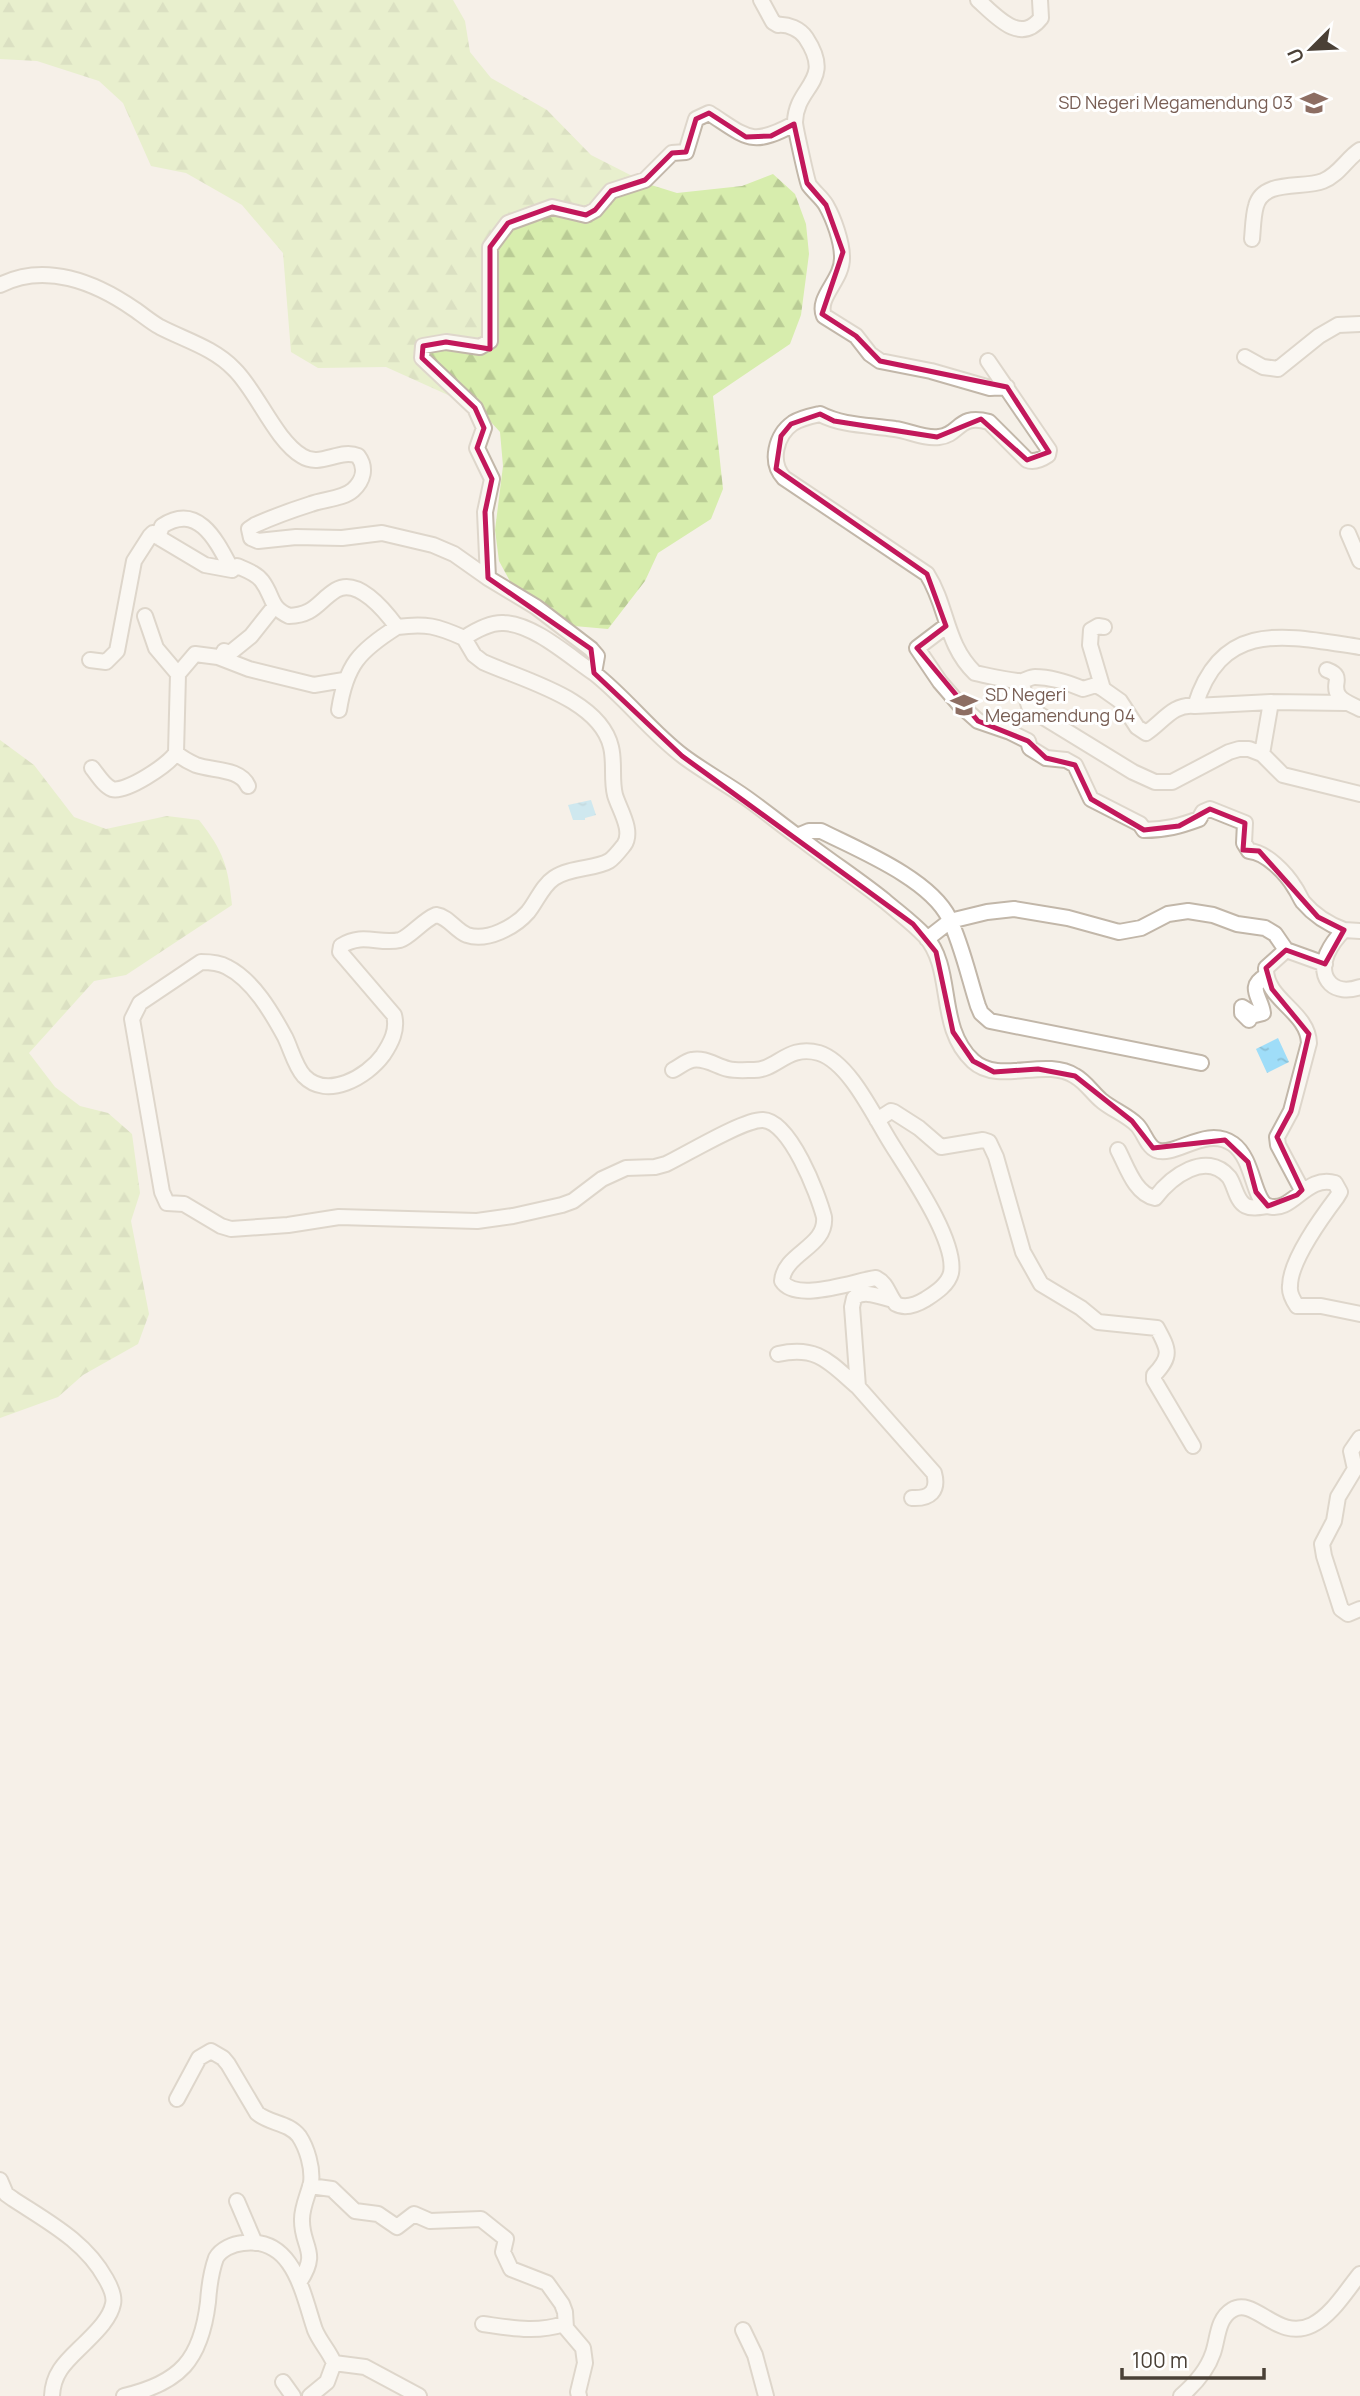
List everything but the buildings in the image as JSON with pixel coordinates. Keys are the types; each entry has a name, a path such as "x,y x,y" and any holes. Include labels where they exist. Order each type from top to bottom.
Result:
{"street":[{"path":"761,0 773,22 797,29 805,36 817,58 813,82 798,104 794,124 807,183 826,205 842,252 841,270 822,304 824,316 856,336 870,354 880,361 931,371 990,388 1007,387"},
{"path":"978,0 1014,28 1024,31 1041,18 1040,0"},
{"path":"488,578 485,512 492,479 477,447 484,428 475,408 422,358 423,346 446,342 480,347 490,341 490,247 508,223 552,207 586,215 595,210 611,191 645,180 672,153 686,152 696,119 709,113 746,137 771,136 794,124"},
{"path":"1252,239 1256,205 1263,195 1282,187 1323,181 1339,172 1360,150"},
{"path":"0,285 15,277 60,276 81,281 106,292 155,325 223,358 237,371 287,444 300,456 319,460 353,454 363,462 363,475 353,490 255,525 248,532 254,540 342,538 382,533 433,545 454,554 536,607 591,649 597,656 594,673"},
{"path":"1245,357 1263,367 1278,369 1338,325 1360,324"},
{"path":"988,361 1049,450 1048,455 1034,461 1027,460 989,422 981,419 965,421 937,438 834,421 820,414 791,424 781,436 775,457 776,469 784,478 927,574 940,598 946,626 956,649 975,673 1021,682 1029,678 1045,678 1070,683 1083,690 1096,685 1120,701 1137,727 1146,733 1177,707 1186,705 1271,702 1353,706"},
{"path":"158,537 162,526 178,518 198,523 208,530 217,542 232,570"},
{"path":"90,660 106,662 117,651 135,561 153,533 205,565 232,570 237,566 254,574 261,580 274,607 289,616 299,616 316,608 338,589 351,586 385,611 397,627"},
{"path":"1348,533 1360,561"},
{"path":"224,651 230,653 244,642 274,607"},
{"path":"145,616 156,648 178,674"},
{"path":"464,638 475,630 505,623 534,633 609,685 682,756 747,798 867,886 927,939 936,952 953,1032 973,1061 984,1069 994,1072 1038,1069 1075,1076 1100,1100 1140,1128 1153,1148 1159,1151 1205,1138 1225,1140 1233,1144 1248,1162 1256,1192 1268,1206"},
{"path":"339,710 344,680 351,666 362,651 397,627 422,624 464,638 474,655 483,662 551,689 602,726 612,749 612,781 627,832 626,842 609,861 580,867 552,879 528,913 495,934 480,937 466,934 445,917 436,915 399,940 367,938 351,940 341,946 340,952 374,995 394,1015 396,1024 394,1034 382,1056 356,1078 342,1083 319,1086 303,1074 285,1037 264,1004 250,985 227,967 201,962 140,1003 132,1019 134,1038 162,1192 167,1203 184,1204 231,1229 288,1225 339,1217 477,1221 513,1216 573,1201 603,1179 626,1168 666,1164 742,1125 767,1120 782,1131 796,1150 825,1222 811,1245 791,1261 783,1272 782,1281 785,1286 800,1290 821,1290 876,1279 882,1281 890,1291 892,1300"},
{"path":"946,626 917,648 959,705 978,721 1028,741 1030,748 1046,758 1066,760 1075,765 1091,799 1140,824 1144,830 1179,826 1199,819 1210,809 1245,823 1244,843 1249,851 1259,851 1282,871 1295,887 1301,900 1318,917 1344,930 1360,931"},
{"path":"1102,689 1090,645 1091,630 1098,626 1104,627"},
{"path":"1195,706 1202,685 1214,665 1229,651 1252,640 1280,637 1360,648"},
{"path":"92,768 108,787 121,788 155,773 176,753 178,674 195,654 314,685 344,680"},
{"path":"1327,670 1337,677 1336,690 1339,696 1353,706"},
{"path":"1021,682 1029,706 1040,715 1133,772 1155,782 1172,782 1239,749 1262,754 1283,775 1360,794"},
{"path":"1262,754 1271,702"},
{"path":"176,753 194,764 238,774 245,779 248,786"},
{"path":"797,836 818,830 891,865 929,894 950,921 978,1006 990,1021 1201,1063"},
{"path":"927,939 950,921 1014,909 1068,918 1119,932 1141,928 1168,914 1188,911 1213,915 1237,924 1265,928 1275,934 1286,950 1325,964"},
{"path":"1344,930 1327,953 1324,972 1338,990 1349,991 1360,987"},
{"path":"1286,950 1266,968 1266,976 1272,989 1304,1024 1309,1034 1291,1111 1277,1137 1278,1145 1302,1190"},
{"path":"1249,1020 1241,1009 1244,1008 1255,1015 1264,1013 1255,988 1259,980 1266,976"},
{"path":"1338,990 1360,979"},
{"path":"673,1070 691,1060 705,1060 731,1070 760,1070 790,1053 817,1052 831,1058 845,1073 877,1119 937,1222 948,1249 951,1272 942,1287 924,1300 907,1307 866,1293 854,1298 852,1307 858,1387"},
{"path":"877,1119 894,1112 941,1147 983,1140 989,1142 996,1157 1023,1252 1037,1279 1048,1290 1081,1308 1098,1322 1157,1328 1168,1349 1166,1362 1154,1375 1154,1380 1193,1446"},
{"path":"1118,1150 1139,1189 1155,1198 1175,1177 1188,1170 1211,1165 1219,1168 1231,1181 1242,1203 1252,1208 1277,1206 1290,1201 1313,1184 1328,1181 1335,1183 1340,1192 1307,1238 1289,1286 1297,1307 1321,1306 1360,1314"},
{"path":"778,1354 801,1350 811,1353 831,1364 858,1387 934,1473 937,1483 935,1490 930,1495 912,1498"},
{"path":"1360,1438 1351,1451 1355,1469 1338,1497 1332,1527 1322,1544 1341,1609 1349,1614 1360,1608"},
{"path":"177,2099 199,2058 211,2051 228,2064 262,2118 286,2126 297,2134 310,2164 310,2186 302,2217 310,2257 300,2281"},
{"path":"0,2180 6,2194 64,2231 93,2258 109,2283 113,2295 113,2306 98,2330 54,2377 52,2396"},
{"path":"310,2186 332,2189 355,2211 378,2214 397,2227 414,2214 430,2221 481,2219 506,2239 503,2252 511,2269 547,2283 564,2308 564,2324 583,2348 585,2363 579,2396"},
{"path":"237,2201 255,2243"},
{"path":"124,2396 149,2390 168,2381 187,2363 201,2335 212,2272 218,2255 234,2245 255,2243 276,2250 295,2271 318,2336 334,2363 327,2382 310,2396"},
{"path":"1181,2396 1201,2376 1208,2364 1222,2320 1229,2311 1237,2308 1252,2310 1286,2329 1301,2329 1314,2324 1330,2310 1360,2274"},
{"path":"483,2324 532,2330 564,2324"},
{"path":"743,2330 760,2370 766,2396"},
{"path":"334,2363 365,2367 419,2396"},
{"path":"283,2382 293,2396"}],"highlighted area":[{"path":"709,113 746,137 771,136 794,124 807,183 826,205 843,252 822,314 856,336 880,361 1007,387 1049,452 1027,460 981,419 937,437 834,421 820,414 791,424 781,436 776,469 927,574 946,626 917,648 978,721 1028,741 1046,758 1075,765 1091,799 1144,830 1179,826 1210,809 1245,823 1243,850 1259,851 1318,917 1344,930 1325,964 1286,950 1266,968 1272,989 1309,1034 1291,1111 1277,1137 1302,1190 1297,1195 1268,1206 1256,1192 1248,1162 1225,1140 1153,1148 1132,1121 1075,1076 1038,1069 994,1072 973,1061 953,1032 936,952 913,924 682,756 594,673 591,649 488,578 485,512 492,479 477,448 484,428 475,408 422,358 423,346 446,342 490,349 490,247 508,223 552,207 586,215 595,210 611,191 645,180 672,153 686,152 696,119"}],"green space":[{"path":"0,0 453,0 465,21 470,52 491,78 547,110 591,155 648,184 677,193 742,186 773,174 795,194 806,224 809,254 801,315 790,344 713,396 723,489 711,519 658,553 645,581 608,629 574,626 517,594 499,561 495,530 503,466 500,432 479,409 386,367 318,368 291,352 283,253 242,205 186,173 151,166 123,103 99,81 37,61 0,59"},
{"path":"0,740 34,765 74,817 106,829 167,816 199,820 223,860 232,905 126,975 94,981 29,1053 55,1087 80,1106 108,1113 132,1134 140,1193 131,1221 149,1314 138,1344 83,1375 58,1397 0,1418"}],"water":[{"path":"591,800 596,815 585,820 573,820 568,805"},
{"path":"1278,1038 1289,1062 1267,1073 1256,1049"}],"place":[{"name":"SD Negeri Megamendung 03","path":"1314,103"},
{"name":"SD Negeri Megamendung 04","path":"964,705"}]}
